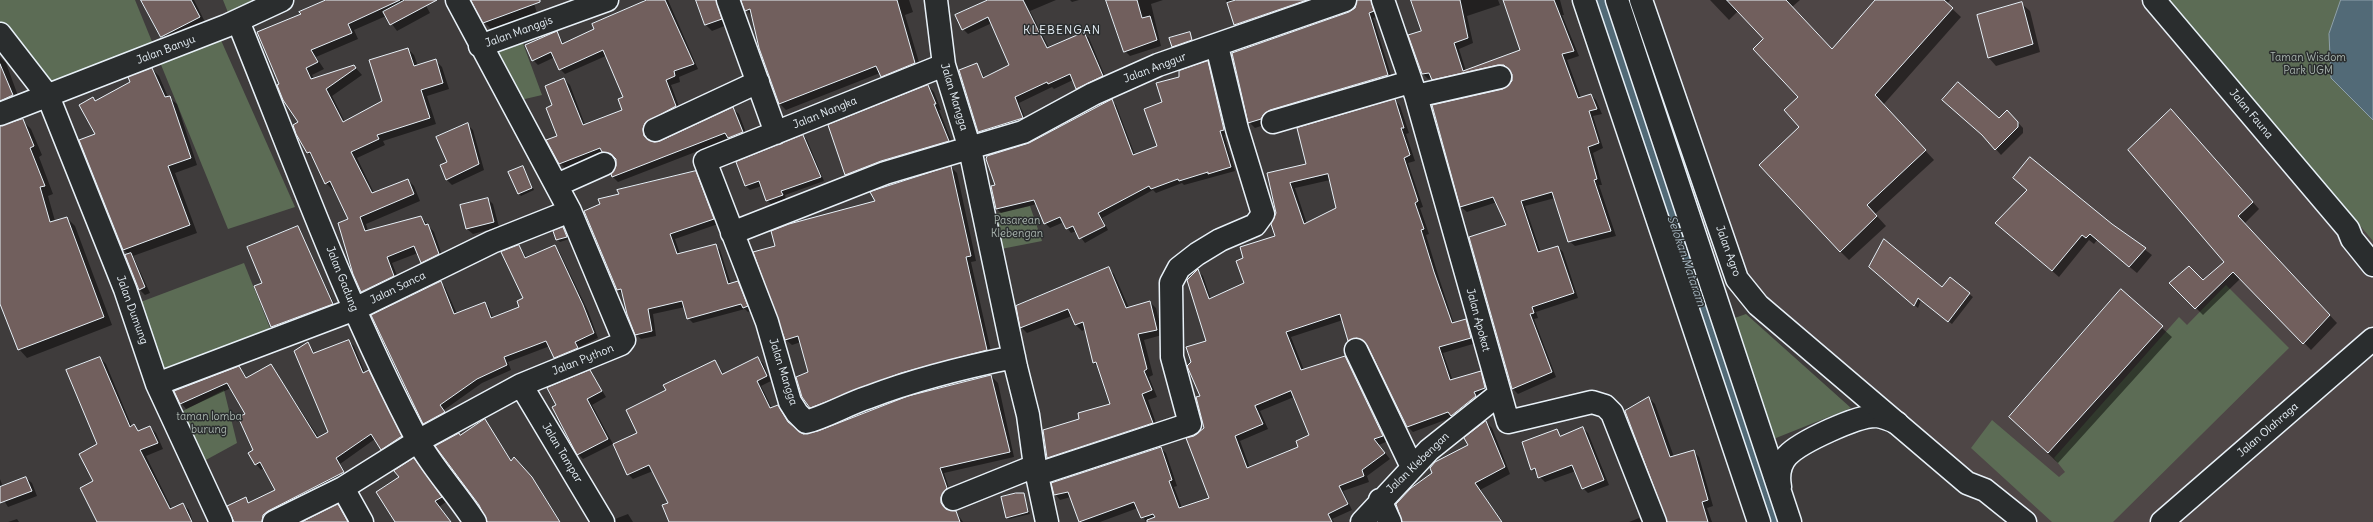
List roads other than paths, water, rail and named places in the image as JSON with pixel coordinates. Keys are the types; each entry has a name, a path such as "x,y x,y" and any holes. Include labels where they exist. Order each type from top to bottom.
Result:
{"street":[{"name":"Jalan Banyu","path":"0,114 238,21 282,0"},
{"name":"Jalan Manggis","path":"457,0 480,46 607,0"},
{"path":"728,0 776,133"},
{"name":"Jalan Mangga","path":"936,0 944,65 970,149 1014,357 1028,415 1047,522"},
{"name":"Jalan Anggur","path":"732,233 886,173 1023,132 1093,94 1158,65 1217,46 1276,23 1345,0"},
{"name":"Jalan Apokat","path":"1383,0 1413,89 1498,395 1508,422 1592,402 1605,406 1615,421 1654,522"},
{"path":"1584,0 1759,522"},
{"path":"1616,0 1790,522"},
{"name":"Jalan Agro","path":"1641,0 1737,279 1758,305 1967,483 1979,501 2004,522"},
{"name":"Jalan Fauna","path":"2154,0 2348,229 2352,239 2373,265"},
{"name":"Jalan Gadung","path":"238,21 355,309 418,441 475,522"},
{"name":"Jalan Dumung","path":"0,34 48,96 125,289 157,384 221,522"},
{"name":"Jalan Python","path":"274,522 343,488 418,441 521,385 621,344 624,340 570,211 480,46"},
{"path":"954,499 1037,470 1190,424 1172,357 1171,283 1179,268 1197,254 1220,240 1255,224 1263,214 1237,129 1217,46"},
{"name":"Jalan Nangka","path":"705,161 944,65"},
{"path":"1273,122 1413,89 1500,77"},
{"path":"655,130 758,82"},
{"name":"Jalan Mangga","path":"705,161 767,322 790,402 797,413 806,422 868,397 943,373 1014,357"},
{"path":"557,185 604,164"},
{"name":"Jalan Sanca","path":"157,384 355,309 492,242 570,211"},
{"name":"Jalan Fauna","path":"2348,229 2358,233 2373,250"},
{"name":"Jalan Olahraga","path":"2162,522 2373,339"},
{"path":"1356,350 1412,466"},
{"name":"Jalan Olahraga","path":"2182,522 2373,356"},
{"name":"Jalan Tampar","path":"521,385 603,522"},
{"name":"Jalan Klebengan","path":"1362,522 1380,500 1412,466 1439,441 1498,395"},
{"path":"1780,491 1779,477 1782,463 1787,456 1801,445 1863,417 1876,416 1897,423"},
{"name":"Jalan Agro","path":"1967,483 1986,490 2025,522"},
{"path":"343,488 362,522"},
{"path":"1380,500 1390,522"}],"water":[{"path":"2341,0 2373,0 2373,120 2331,78 2329,34"}],"waterway":[{"name":"Selokan Mataram","path":"1599,0 1774,522"}],"district":[{"name":"KLEBENGAN","path":"1062,31"}],"park label":[{"name":"Taman Wisdom Park UGM","path":"2308,64"},
{"name":"Pasarean Klebengan","path":"1017,227"},
{"name":"taman lomba burung","path":"209,423"}]}
